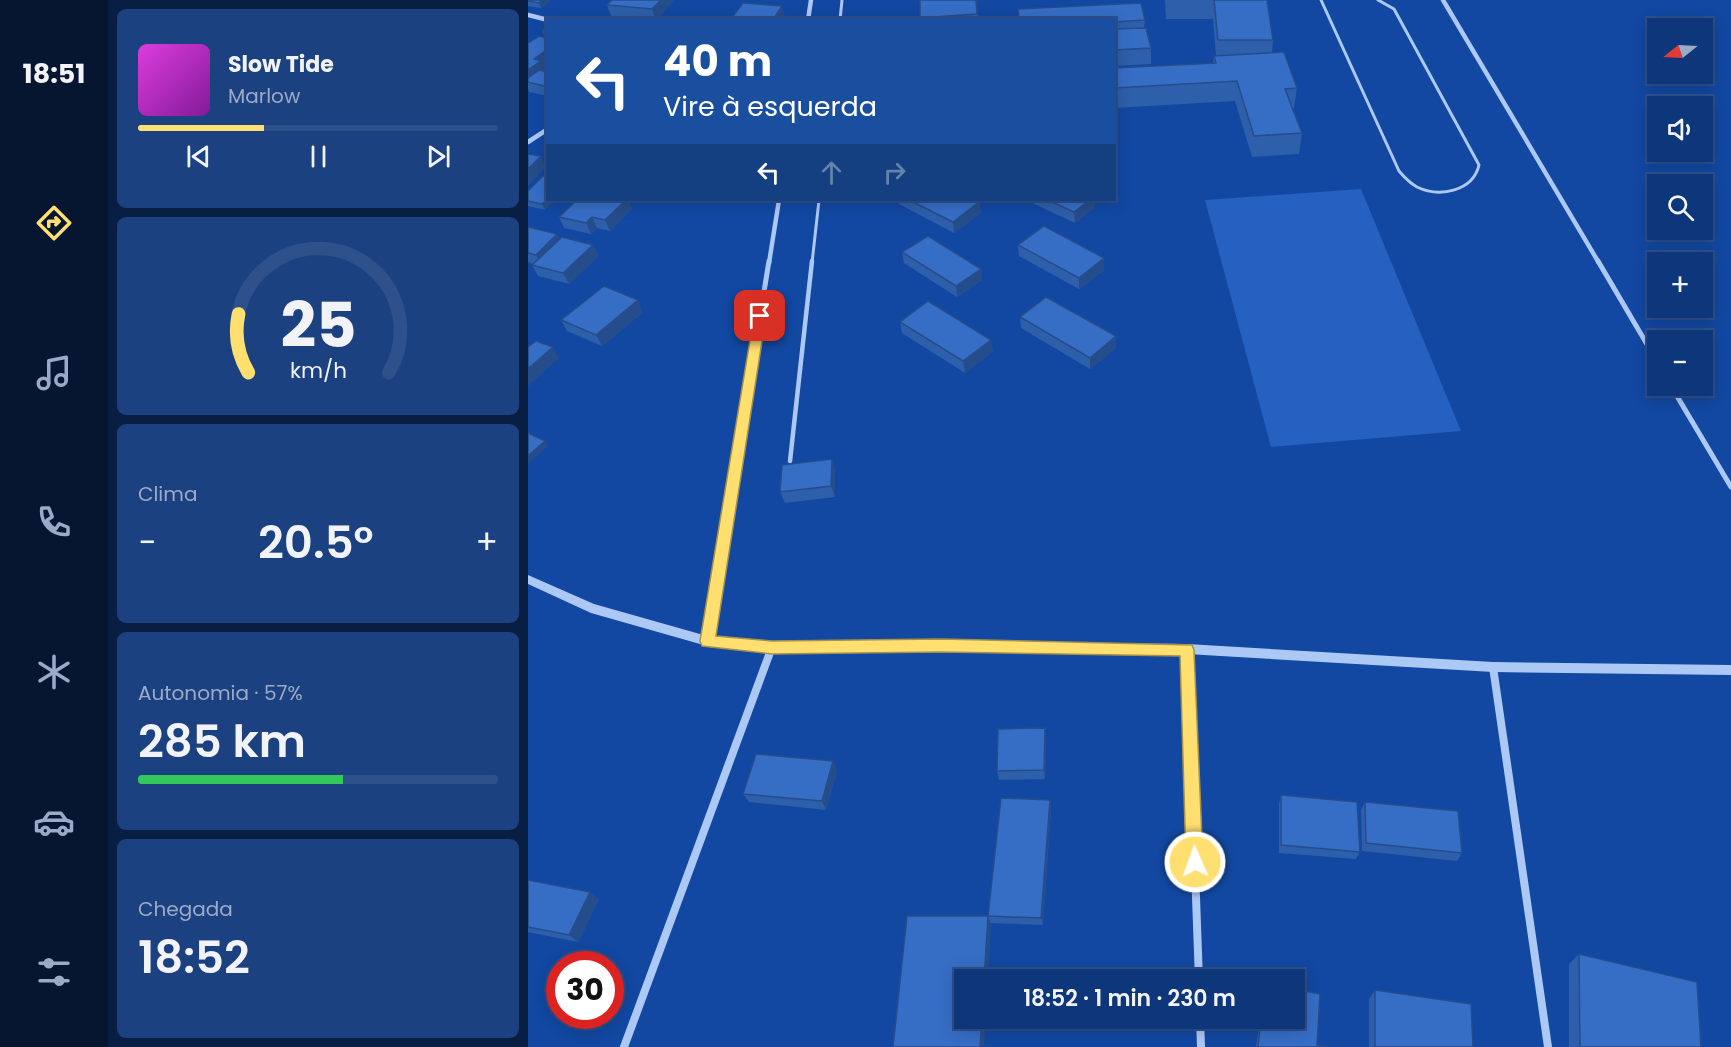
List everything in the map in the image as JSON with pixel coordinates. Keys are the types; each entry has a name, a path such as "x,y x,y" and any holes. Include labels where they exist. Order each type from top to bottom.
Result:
{"street":[{"path":"808,18 811,0"},
{"path":"1443,0 1647,344"},
{"path":"528,15 546,20"},
{"path":"528,142 546,130"},
{"path":"708,641 779,201"},
{"path":"1677,396 1731,487"},
{"path":"528,579 591,608 708,641 772,647 940,646 1187,650 1493,667 1731,670"},
{"path":"624,1047 772,647"},
{"path":"1187,650 1199,969"},
{"path":"1493,667 1548,1047"},
{"path":"1200,1029 1201,1047"}],"lane":[{"path":"840,18 842,0"},
{"path":"1320,0 1399,171 1413,185 1427,190 1451,191 1468,186 1477,175 1479,165 1394,9 1378,0"},
{"path":"790,461 819,201"}],"shaded area":[{"path":"1361,189 1461,431 1271,447 1205,200"}],"building":[{"path":"528,0 542,0 539,3"},
{"path":"612,0 661,0 652,9 607,5"},
{"path":"920,0 976,0 977,14 920,18"},
{"path":"1214,0 1267,0 1273,40 1218,40"},
{"path":"743,3 782,6 774,18 732,18"},
{"path":"1141,3 1145,20 1116,22 1116,18 1019,18 1018,9"},
{"path":"1146,28 1151,48 1116,50 1116,29"},
{"path":"539,36 546,38 546,50 534,59 541,61 528,70 528,43"},
{"path":"1284,52 1297,88 1285,89 1302,133 1254,136 1237,81 1116,88 1116,68 1216,63 1214,56"},
{"path":"539,70 546,72 546,86 528,82 528,78"},
{"path":"528,154 541,156 528,169"},
{"path":"543,176 546,177 546,201 542,204 528,201 528,191"},
{"path":"576,201 625,201 605,220 592,217 586,223 559,217"},
{"path":"911,201 979,202 953,222"},
{"path":"1050,201 1089,201 1074,212"},
{"path":"1044,226 1104,258 1079,278 1018,245"},
{"path":"528,227 557,234 536,255 528,253"},
{"path":"928,236 981,269 956,286 902,252"},
{"path":"562,237 593,245 563,273 532,265"},
{"path":"604,286 638,300 596,335 561,320"},
{"path":"1046,297 1116,336 1090,358 1020,317"},
{"path":"928,301 991,340 963,361 900,322"},
{"path":"536,341 553,347 528,369 528,347"},
{"path":"528,433 545,441 528,456"},
{"path":"832,459 831,486 780,492 782,465"},
{"path":"1045,728 1044,770 997,771 998,729"},
{"path":"756,754 833,761 822,801 743,794"},
{"path":"1281,795 1357,802 1360,852 1281,845"},
{"path":"1001,798 1050,800 1041,918 988,916"},
{"path":"1365,802 1458,811 1462,853 1366,843"},
{"path":"528,880 590,892 569,935 528,927"},
{"path":"907,916 988,916 985,969 954,969 954,1029 981,1029 980,1047 893,1047"},
{"path":"1579,954 1697,982 1701,1047 1580,1047"},
{"path":"1375,990 1471,1004 1473,1047 1375,1047"},
{"path":"1305,991 1320,994 1317,1045 1329,1047 1258,1047 1260,1029 1305,1029"}],"route":[{"path":"760,316 708,641 772,647 940,646 1187,650 1195,862"}]}
